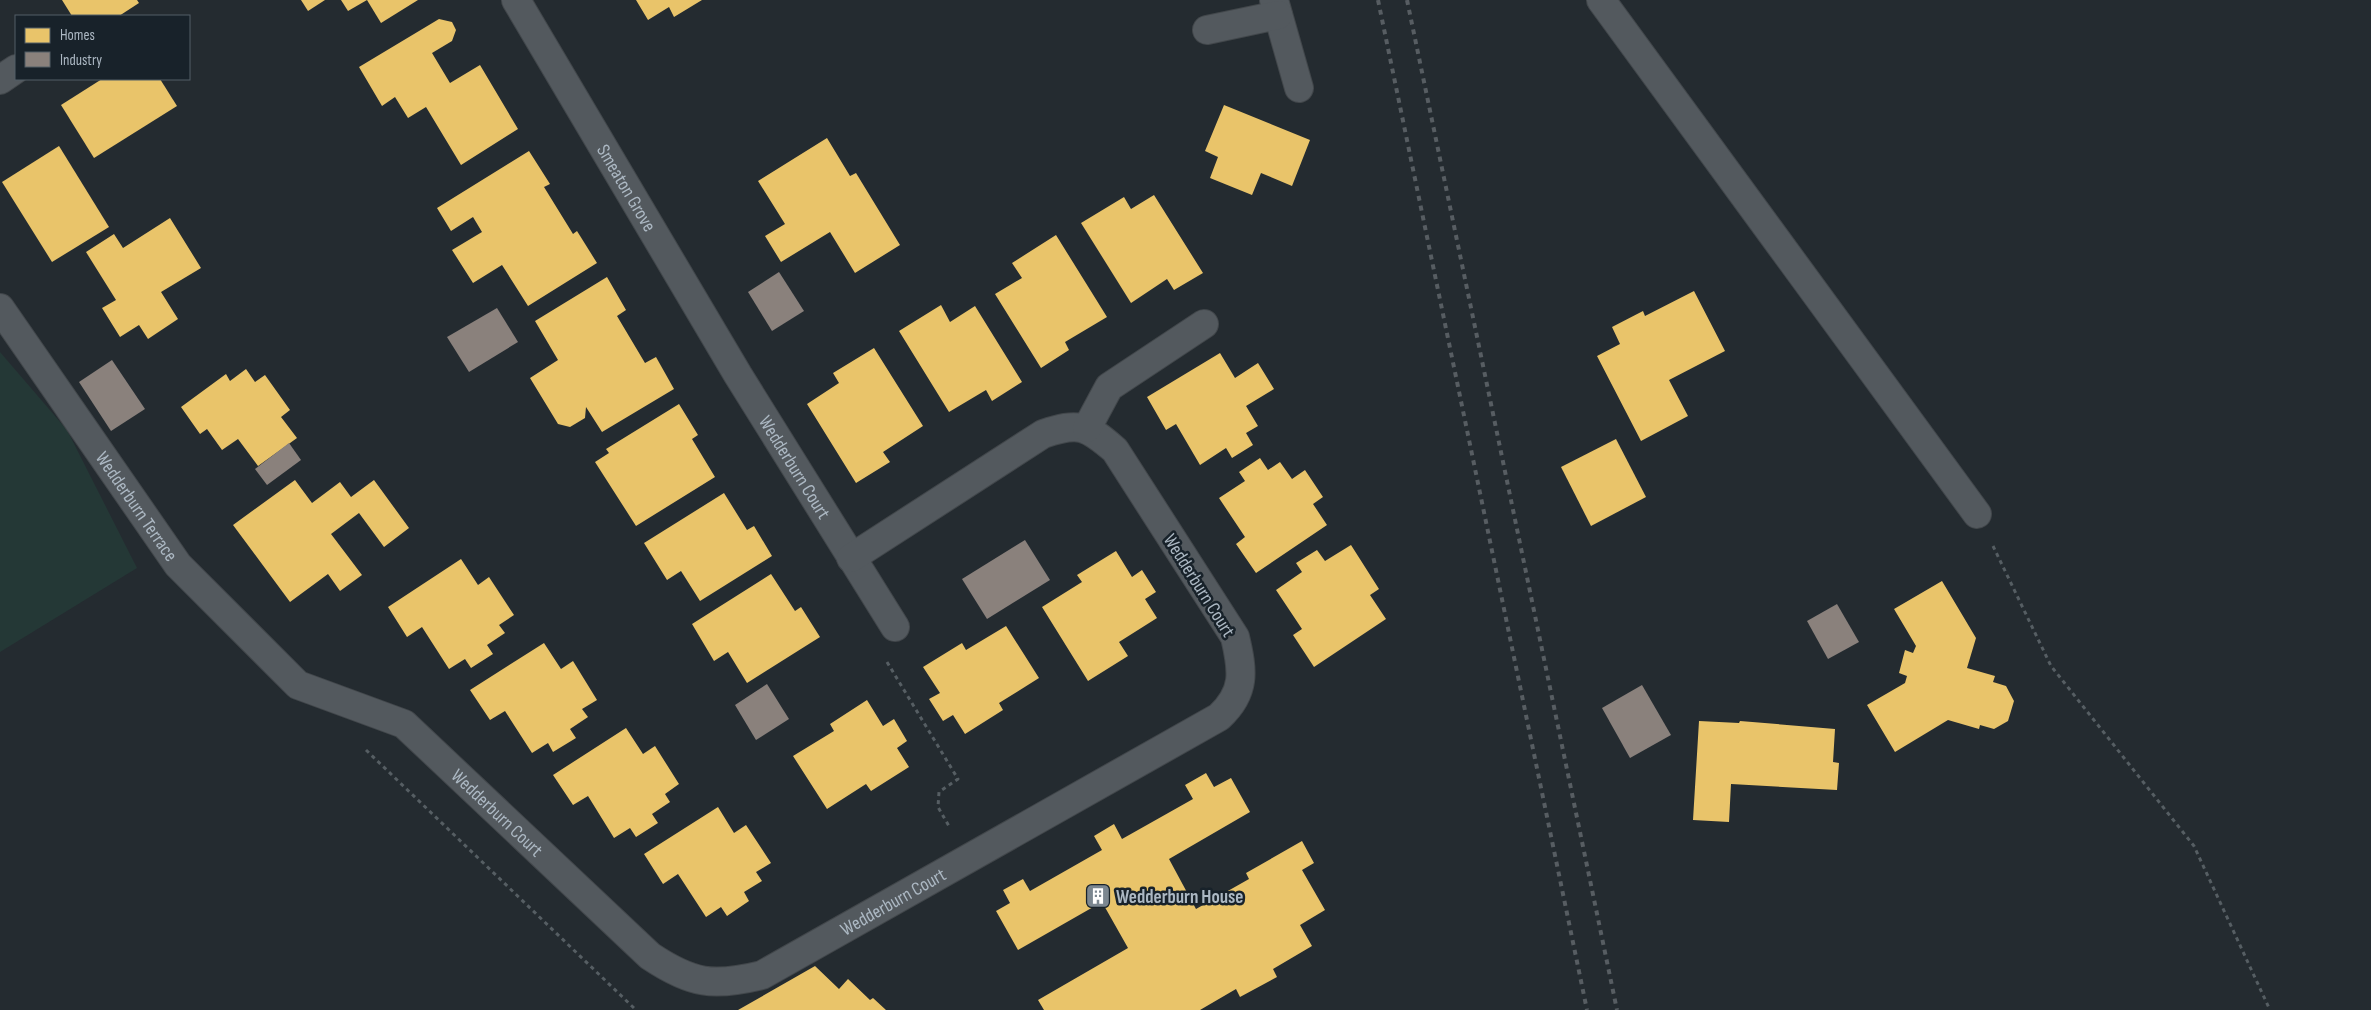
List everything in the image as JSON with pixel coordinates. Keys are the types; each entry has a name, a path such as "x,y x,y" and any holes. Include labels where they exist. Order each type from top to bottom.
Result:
{"street":[{"name":"Smeaton Grove","path":"516,0 738,375"},
{"path":"1601,0 1977,514"},
{"path":"1207,30 1276,7 1299,88"},
{"path":"0,80 15,71"},
{"name":"Wedderburn Terrace","path":"0,308 178,565 298,685"},
{"path":"851,558 1043,434 1066,427 1087,428 1109,387 1204,324"},
{"name":"Wedderburn Court","path":"738,375 895,627"},
{"name":"Wedderburn Court","path":"298,685 404,724 650,956 674,972 700,981 725,982 762,975 1219,717 1233,705 1240,687 1241,661 1235,637 1115,450 1087,428"}],"path":[{"path":"1977,514 2050,666 2194,846 2270,1010"},
{"path":"884,657 958,779 939,792 938,807"},
{"path":"363,747 636,1010"}],"green space":[{"path":"0,352 67,430 137,568 0,652"}],"building: Homes":[{"path":"62,0 137,0 139,3 121,15 71,15"},
{"path":"301,0 325,0 308,11"},
{"path":"341,0 367,0 348,11"},
{"path":"367,0 418,0 381,23"},
{"path":"636,0 702,0 674,17 669,7 648,20"},
{"path":"439,19 452,22 456,30 452,41 432,53 450,83 480,65 518,129 461,165 426,107 408,118 395,97 382,106 359,67"},
{"path":"100,80 161,80 177,106 94,158 61,105"},
{"path":"1224,105 1310,140 1292,186 1261,173 1252,195 1210,178 1218,157 1205,151"},
{"path":"827,138 850,176 856,173 900,245 855,273 830,232 781,262 765,236 785,224 758,181"},
{"path":"59,146 109,227 52,262 2,182"},
{"path":"529,151 550,184 544,187 573,234 577,231 597,263 528,306 502,265 473,283 452,250 482,232 473,217 451,231 437,208"},
{"path":"1154,195 1203,273 1174,290 1167,279 1131,303 1081,223 1124,197 1131,209"},
{"path":"170,218 201,268 161,292 178,319 148,339 139,325 120,337 102,308 116,300 86,252 114,234 123,248"},
{"path":"1056,235 1107,317 1065,342 1069,350 1041,368 995,294 1022,278 1012,263"},
{"path":"607,277 626,310 617,316 645,363 656,357 674,389 602,432 586,407 585,418 570,427 558,424 530,378 558,360 535,321"},
{"path":"1694,291 1725,351 1669,380 1688,416 1641,441 1597,356 1620,344 1612,327 1643,311 1645,316"},
{"path":"941,305 950,322 975,306 1022,382 992,401 986,390 949,412 899,331"},
{"path":"874,348 923,426 883,452 890,462 856,483 807,404 839,383 833,373"},
{"path":"1220,353 1235,378 1258,363 1274,389 1246,406 1258,426 1246,433 1253,445 1232,458 1226,448 1200,465 1176,424 1166,430 1147,397"},
{"path":"246,369 255,382 265,375 290,410 281,417 297,438 258,466 238,439 222,450 207,429 200,434 181,407 226,374 230,381"},
{"path":"679,404 698,435 692,439 715,477 636,526 595,462 609,453 606,449"},
{"path":"1616,439 1646,497 1591,526 1561,467"},
{"path":"1260,458 1268,470 1280,462 1292,479 1305,470 1323,497 1313,504 1327,525 1256,573 1236,544 1245,537 1219,498 1245,481 1239,472"},
{"path":"295,480 312,503 340,482 351,497 374,480 409,528 384,547 359,513 331,534 362,575 340,591 328,574 290,602 233,525"},
{"path":"724,493 747,530 754,526 772,556 700,601 681,571 667,580 644,543"},
{"path":"1351,545 1379,589 1370,595 1386,619 1314,667 1293,635 1302,629 1276,590 1302,572 1296,563 1317,550 1325,561"},
{"path":"1116,551 1132,577 1142,570 1156,592 1145,599 1157,618 1119,642 1128,656 1088,681 1042,607 1082,582 1077,575"},
{"path":"461,559 478,585 489,577 514,615 499,625 505,633 487,645 493,654 471,668 465,659 449,669 422,627 407,637 388,607"},
{"path":"771,574 795,611 801,607 820,637 747,683 728,652 714,661 692,624"},
{"path":"1942,581 1976,638 1967,668 1995,676 1993,682 2006,686 2014,701 2008,721 1994,729 1980,725 1979,729 1948,720 1895,752 1867,705 1905,683 1907,676 1899,673 1905,650 1913,653 1916,646 1894,609"},
{"path":"1006,626 1039,678 999,703 1003,710 965,734 953,715 943,721 929,699 940,693 923,667 962,643 966,650"},
{"path":"544,643 561,669 573,661 597,700 582,709 588,717 570,729 576,738 553,752 548,743 532,753 505,711 490,720 470,690"},
{"path":"867,700 883,726 894,719 907,741 897,748 909,767 871,791 866,784 827,809 793,756 834,731 830,724"},
{"path":"1699,721 1739,723 1740,721 1835,729 1833,762 1839,763 1837,790 1731,784 1729,822 1693,820"},
{"path":"626,728 643,754 655,746 679,784 665,794 670,802 652,814 658,823 636,837 630,828 614,838 588,796 573,805 553,775"},
{"name":"Wedderburn House","path":"1206,773 1214,787 1231,778 1250,812 1169,859 1196,909 1249,879 1246,873 1302,841 1314,863 1302,870 1325,910 1300,925 1312,946 1273,969 1277,977 1240,997 1236,989 1200,1010 1044,1010 1038,1000 1128,948 1102,902 1018,950 996,911 1010,903 1003,890 1023,879 1030,891 1102,850 1094,836 1114,824 1122,839 1193,799 1185,785"},
{"path":"718,807 734,833 746,825 771,863 756,872 762,881 744,892 749,901 727,916 721,907 706,917 678,874 663,884 644,854"},
{"path":"815,966 839,989 848,979 870,1000 873,998 886,1010 738,1010"}],"building: Industry":[{"path":"779,272 804,311 772,331 748,292"},
{"path":"497,308 518,342 469,372 447,337"},
{"path":"112,360 145,409 111,431 79,382"},
{"path":"289,443 301,460 267,485 255,469"},
{"path":"1025,540 1050,580 987,619 962,579"},
{"path":"1837,604 1859,642 1828,659 1807,621"},
{"path":"767,684 789,719 756,740 735,705"},
{"path":"1642,685 1671,735 1630,758 1602,708"}],"railway":[{"path":"1378,0 1587,1010"},
{"path":"1407,0 1617,1010"}],"place":[{"name":"Wedderburn House","path":"1098,896"}]}
